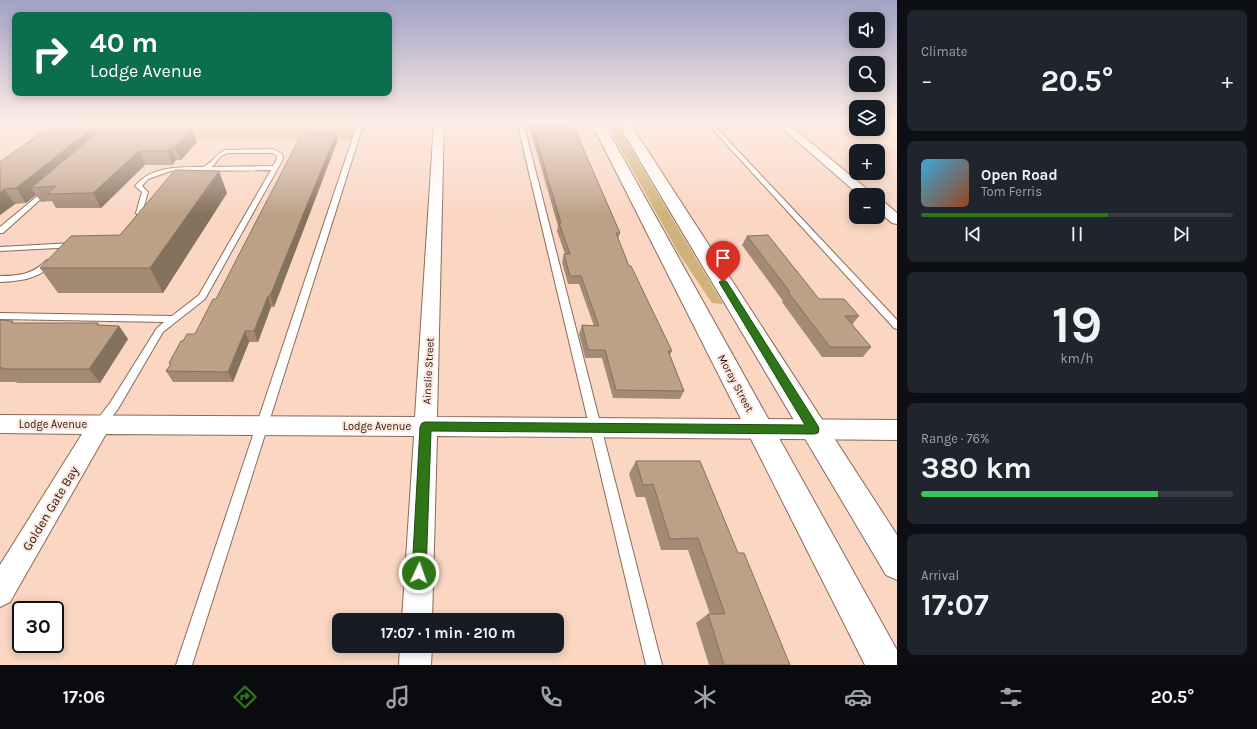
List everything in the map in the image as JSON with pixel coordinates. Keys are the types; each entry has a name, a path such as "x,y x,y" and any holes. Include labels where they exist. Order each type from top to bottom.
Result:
{"main road":[{"name":"Moray Street","path":"613,153 885,665"},
{"path":"642,153 897,564"}],"street":[{"name":"Ainslie Street","path":"417,613 438,153"},
{"path":"817,153 859,188"},
{"path":"885,210 897,220"},
{"name":"Lodge Avenue","path":"0,424 897,430"},
{"name":"Golden Gate Bay","path":"0,592 100,424"},
{"path":"415,665 416,653"}],"lane":[{"path":"204,169 210,166 219,155 223,153"},
{"path":"100,424 114,406 160,330 202,297 280,159 280,155 277,153"},
{"path":"184,665 351,153"},
{"path":"528,153 654,665"},
{"path":"737,153 897,326"},
{"path":"145,228 146,221 139,213 145,192 138,186 146,178 170,169 275,168"},
{"path":"0,231 53,186"},
{"path":"0,250 18,247 81,244"},
{"path":"0,279 20,279 32,276 42,271 66,245"},
{"path":"0,316 173,319"}],"shaded area":[{"path":"623,153 633,153 723,304 712,303 679,254"}],"building":[{"path":"13,153 61,153 16,188 4,189 0,193 0,162"},
{"path":"73,153 137,153 93,193 47,194 56,186 31,188"},
{"path":"292,153 328,153 270,296 268,296 254,331 245,331 228,372 166,371 171,364 169,363 181,341 183,341 187,334 195,334 213,299 216,299"},
{"path":"540,153 585,153 620,233 616,233 629,266 631,266 672,351 668,351 684,391 616,390 605,350 588,350 582,325 599,326 581,276 570,276 564,254 570,254 559,223 561,223"},
{"path":"175,170 219,171 150,268 40,268 71,236 120,235"},
{"path":"768,235 819,299 844,299 859,316 845,316 871,347 830,347 747,236"},
{"path":"0,320 13,321 11,323 98,323 97,325 119,326 89,369 3,369 4,368 0,368"},
{"path":"636,461 700,461 738,553 744,553 790,665 724,665 708,614 725,614 698,538 670,539 653,484 643,485"}],"route":[{"path":"419,573 425,427 814,429 723,282"}]}
